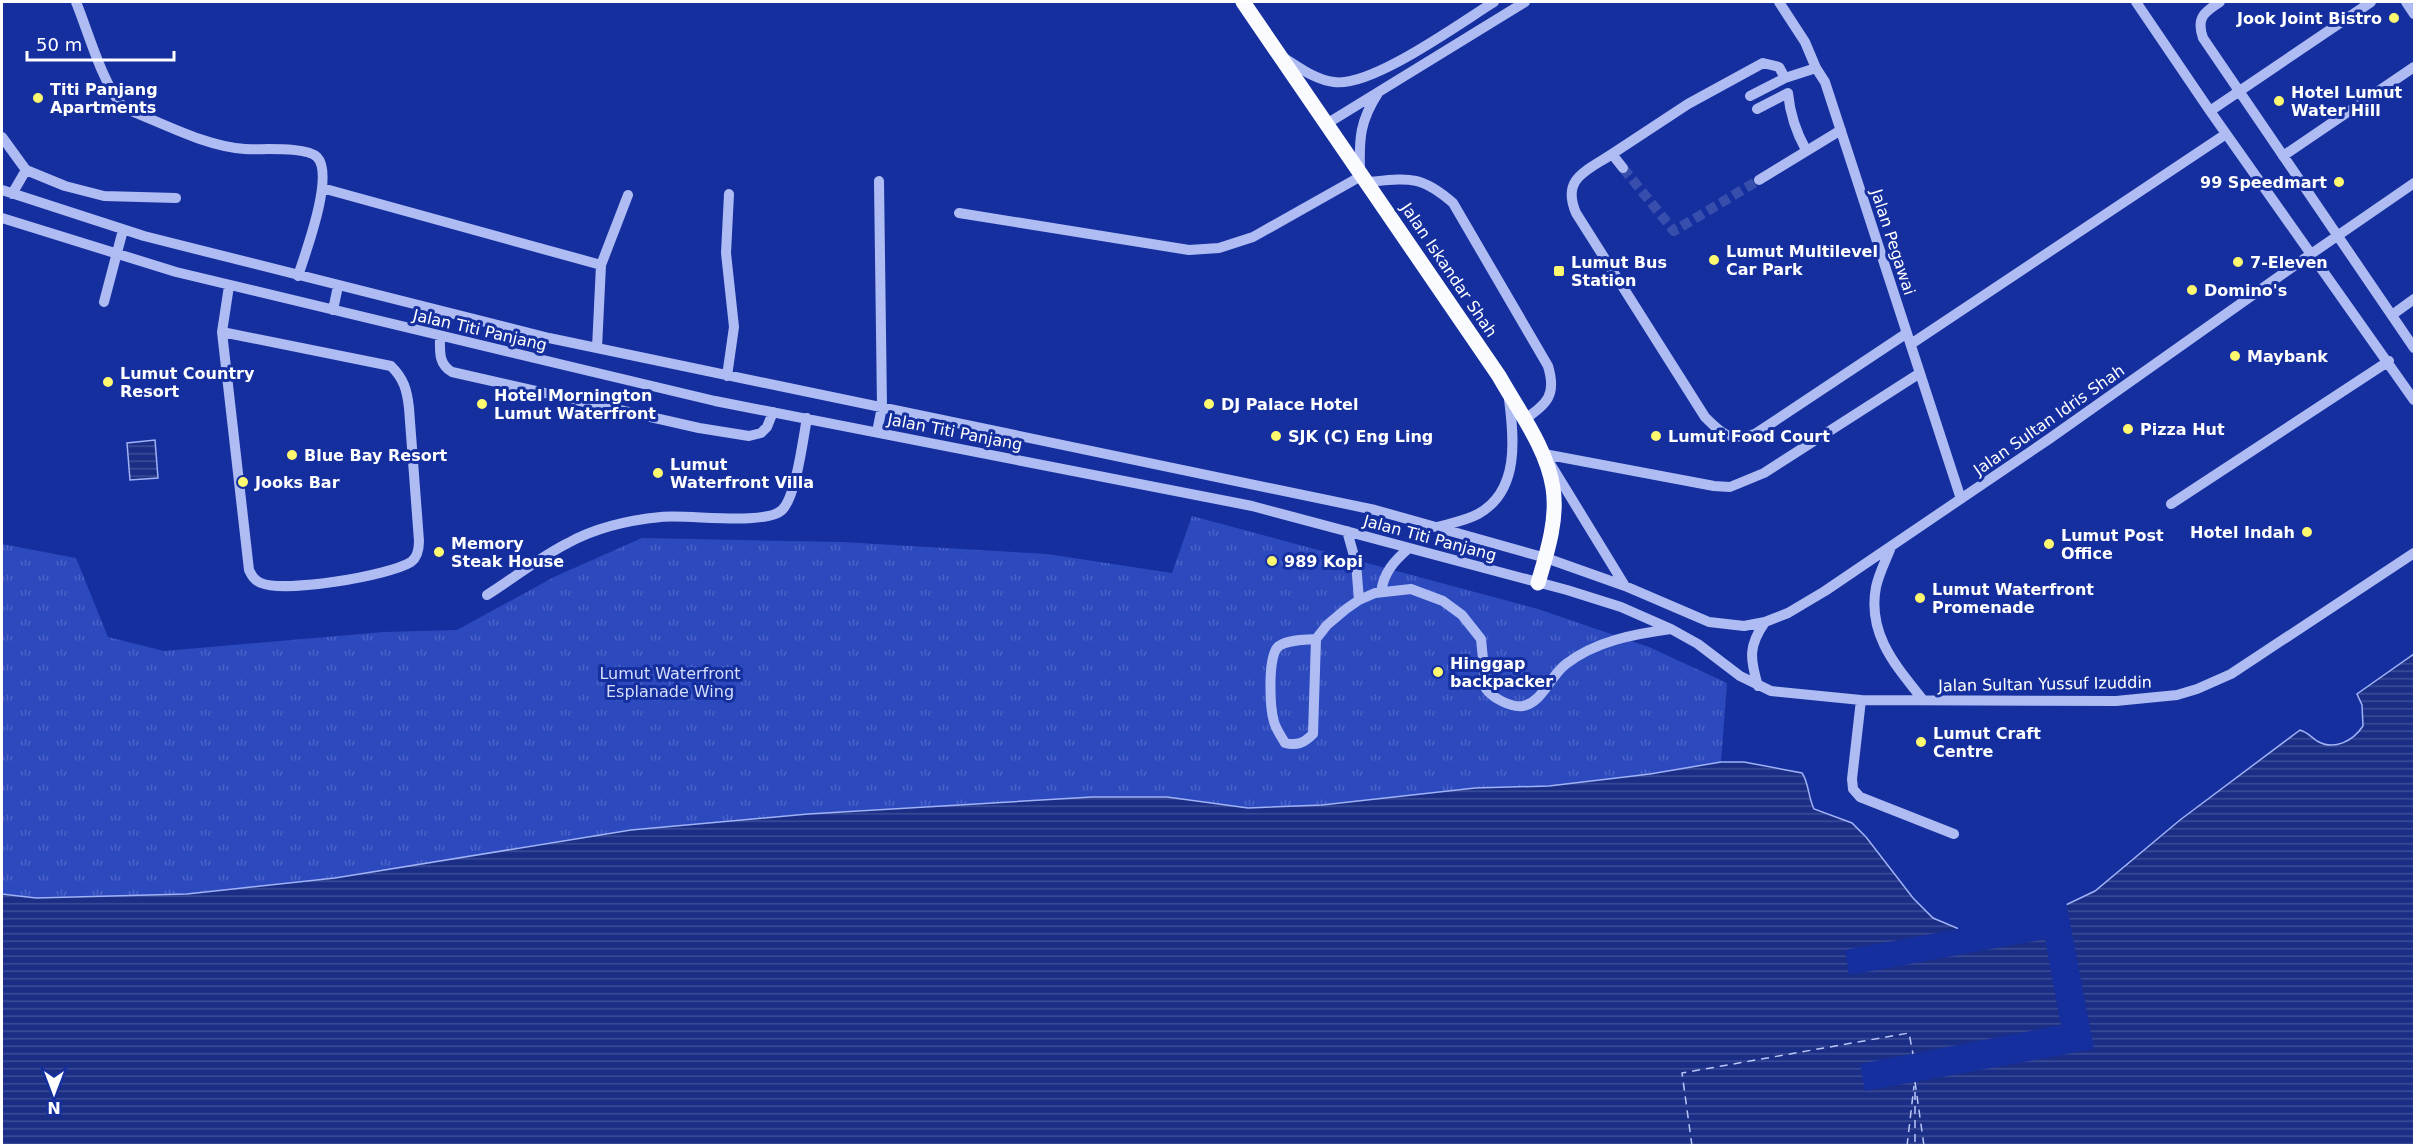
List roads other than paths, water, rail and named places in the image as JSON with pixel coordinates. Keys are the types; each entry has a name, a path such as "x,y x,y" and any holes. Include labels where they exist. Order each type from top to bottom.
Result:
{"main road":[{"name":"Jalan Iskandar Shah","path":"1243,2 1364,175 1508,393 1533,436 1545,461 1554,489 1553,518 1546,558 1538,582"}],"street":[{"path":"76,2 109,85 124,108 232,148 309,152 317,157 321,163 322,188 319,209 298,276"},
{"path":"1283,58 1321,80 1344,83 1358,80 1409,54 1494,2"},
{"path":"1328,123 1525,2"},
{"name":"Jalan Pegawai","path":"1779,2 1805,42 1825,82 1961,499"},
{"path":"2136,2 2226,134 2414,398"},
{"path":"2220,2 2201,18 2199,28 2203,38 2415,348"},
{"path":"2210,111 2371,2"},
{"path":"2406,2 2415,14"},
{"path":"1785,78 1779,67 1763,63 1688,104 1578,178 1570,189 1570,200 1576,213 1705,417 1719,431 1730,437 1755,434 1909,339 2226,134"},
{"path":"2283,156 2415,67"},
{"path":"1750,96 1785,78 1816,68"},
{"path":"1364,175 1361,128 1367,110 1380,91"},
{"path":"1756,109 1788,93 1797,135 1806,150"},
{"path":"1759,180 1841,130"},
{"path":"2,137 26,170 88,193 176,198"},
{"path":"1612,154 1623,168"},
{"path":"7,192 26,170"},
{"path":"959,213 1189,250 1219,248 1253,237 1364,175 1418,180 1436,188 1454,203 1548,366 1553,382 1550,395 1545,405 1524,420"},
{"path":"877,432 882,407 879,181"},
{"name":"Jalan Sultan Idris Shah","path":"1682,611 1709,622 1727,626 1765,622 1788,614 1961,499 2415,183"},
{"path":"322,188 601,265"},
{"name":"Jalan Titi Panjang","path":"7,192 123,230 298,276 597,348 1259,484 1375,510 1546,558 1625,586 1682,611"},
{"path":"727,376 734,327 726,253 729,194"},
{"path":"597,348 601,265 628,195"},
{"name":"Jalan Titi Panjang","path":"2,218 229,286 715,401 1252,506 1538,582 1621,607 1671,629 1758,686 1771,691 1861,700 1887,700"},
{"path":"104,302 123,230"},
{"path":"222,332 391,366 400,375 406,387 409,408 418,530 418,552 413,561 394,569 333,582 273,586 261,584 253,579 249,570 222,332 229,286"},
{"path":"333,310 339,286"},
{"path":"2392,315 2415,299"},
{"path":"440,336 440,359 444,367 463,375 699,428 749,436 761,433 767,427 773,412"},
{"path":"2170,504 2389,362"},
{"path":"1544,454 1714,486 1730,487 1764,473 1920,373"},
{"path":"1437,527 1467,519 1481,512 1503,488 1513,458 1514,442 1508,393"},
{"path":"487,595 569,542 620,524 659,517 757,519 772,517 783,509 791,497 807,418"},
{"path":"1533,436 1625,586"},
{"path":"1347,531 1356,563 1359,600"},
{"path":"1891,546 1876,587 1878,631 1892,661 1923,700"},
{"path":"1381,592 1383,579 1389,568 1409,548"},
{"name":"Jalan Sultan Yussuf Izuddin","path":"1887,700 2116,700 2157,698 2197,689 2216,682 2250,663 2415,553"},
{"path":"1316,639 1286,642 1277,646 1272,655 1270,665 1273,721 1285,742 1293,744 1305,742 1313,734 1316,639 1326,625 1359,600 1381,592 1411,589 1443,601 1462,615 1481,639 1486,689 1500,700 1521,706 1540,697 1563,666 1579,655 1639,633 1671,629"},
{"path":"1758,686 1751,653 1756,635 1765,622"},
{"path":"1861,700 1852,779 1853,789 1860,797 1954,834"}],"tunnel":[{"path":"1623,168 1674,231 1759,180"}],"place":[{"name":"Jook Joint Bistro","path":"2394,18"},
{"name":"Titi Panjang Apartments","path":"38,98"},
{"name":"Hotel Lumut Water Hill","path":"2279,101"},
{"name":"99 Speedmart","path":"2339,182"},
{"name":"Lumut Multilevel Car Park","path":"1714,260"},
{"name":"7-Eleven","path":"2238,262"},
{"name":"Lumut Bus Station","path":"1559,271"},
{"name":"Domino's","path":"2192,290"},
{"name":"Maybank","path":"2235,356"},
{"name":"Lumut Country Resort","path":"108,382"},
{"name":"Hotel Mornington Lumut Waterfront","path":"482,404"},
{"name":"DJ Palace Hotel","path":"1209,404"},
{"name":"Pizza Hut","path":"2128,429"},
{"name":"SJK (C) Eng Ling","path":"1276,436"},
{"name":"Lumut Food Court","path":"1656,436"},
{"name":"Blue Bay Resort","path":"292,455"},
{"name":"Lumut Waterfront Villa","path":"658,473"},
{"name":"Jooks Bar","path":"243,482"},
{"name":"Hotel Indah","path":"2307,532"},
{"name":"Lumut Post Office","path":"2049,544"},
{"name":"Memory Steak House","path":"439,552"},
{"name":"989 Kopi","path":"1272,561"},
{"name":"Lumut Waterfront Promenade","path":"1920,598"},
{"name":"Hinggap backpacker","path":"1438,672"},
{"name":"Lumut Craft Centre","path":"1921,742"}],"park label":[{"name":"Lumut Waterfront Esplanade Wing","path":"670,682"}]}
